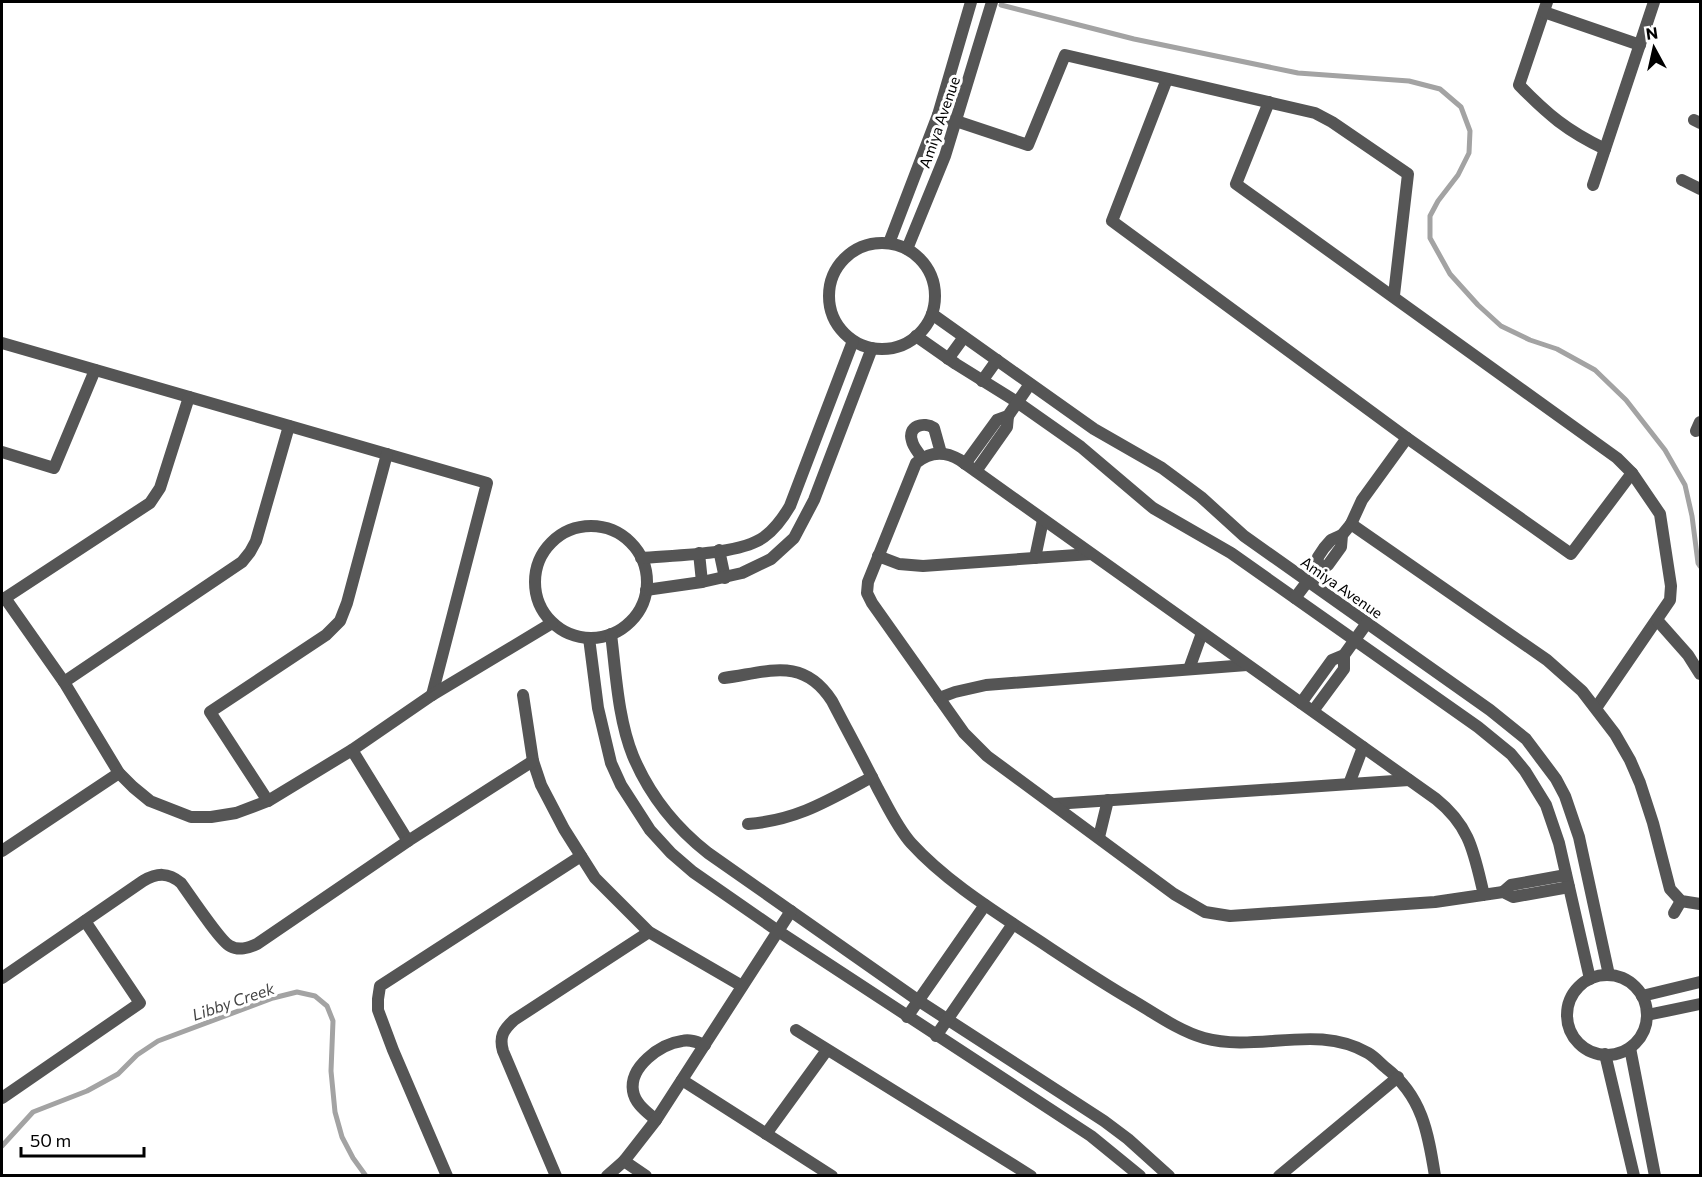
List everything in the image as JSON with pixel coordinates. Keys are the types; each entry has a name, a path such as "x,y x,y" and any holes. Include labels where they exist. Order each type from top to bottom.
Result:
{"street":[{"name":"Amiya Avenue","path":"889,243 938,115 971,2"},
{"name":"Amiya Avenue","path":"907,249 957,122 992,2"},
{"path":"1593,185 1654,2"},
{"path":"1605,149 1568,130 1550,116 1519,84 1546,7 1640,45"},
{"path":"938,115 1028,145 1065,55 1315,113 1408,174 1394,295"},
{"path":"1167,79 1112,221 1407,438 1570,554 1632,473"},
{"path":"1269,102 1236,184 1394,295 1617,458 1632,473 1656,507 1663,527 1671,594 1667,606 1596,708"},
{"path":"1682,180 1701,189"},
{"path":"875,243 889,243 907,249 918,256 932,277 935,302 928,323 916,336 895,347 872,348 853,340 836,322 828,297 830,284 841,261 851,252 875,243"},
{"name":"Amiya Avenue","path":"932,314 1094,429 1162,468 1201,497 1244,536 1509,724 1526,739 1556,779 1569,806 1579,837 1609,975"},
{"path":"916,336 1017,402 1095,458 1153,508 1220,545 1478,727 1511,754 1538,790 1553,823 1590,979"},
{"path":"948,358 964,337"},
{"path":"641,558 738,547 757,541 775,528 783,518 796,492 853,340"},
{"path":"2,343 487,483 432,695"},
{"path":"646,590 725,578 757,567 783,550 798,533 814,500 872,348"},
{"path":"982,381 997,360"},
{"path":"2,452 54,468 95,370"},
{"path":"970,468 1007,427 1008,416 1030,384"},
{"path":"189,397 160,488 150,503 3,599 64,682 119,772 150,801 191,817 236,813 268,801 352,750 432,695 552,623"},
{"path":"922,458 911,436 915,427 920,424 934,428 941,453"},
{"path":"64,682 231,571 246,557 256,541 289,426"},
{"path":"1295,598 1317,569 1318,557 1324,548 1331,540 1342,536 1351,524 1365,495 1407,438"},
{"path":"1484,895 1471,847 1460,822 1448,809 954,457 941,453 922,458 913,470 878,556 867,588 868,598 964,733 987,756 1174,894 1200,910 1218,915 1247,915 1423,902 1484,895 1503,892 1511,885 1568,881"},
{"path":"268,801 210,712 326,635 340,621 347,603 387,454"},
{"path":"1035,558 1043,520"},
{"path":"1351,524 1547,660 1582,691 1615,734 1640,783 1670,889 1681,901 1701,904"},
{"path":"594,526 608,529 628,541 641,558 647,579 646,590 635,617 624,627 611,634 589,638 576,636 552,623 542,611 536,597 536,567 542,554 558,537 579,528 594,526"},
{"path":"719,550 725,578"},
{"path":"699,553 702,582"},
{"path":"878,556 899,564 916,566 1091,554"},
{"path":"1657,620 1688,655 1701,674"},
{"path":"1301,703 1332,660 1344,655 1367,623"},
{"path":"1189,669 1202,633"},
{"path":"611,634 626,730 633,754 669,816 687,837 919,1001 1104,1120 1169,1176"},
{"path":"589,638 597,708 610,763 650,830 671,853 693,872 778,931 1091,1136 1139,1175 1150,1159"},
{"path":"1313,711 1344,669 1344,655"},
{"path":"939,698 986,685 1247,665"},
{"path":"724,678 791,670 814,678 832,700 872,777 910,841 927,859 985,905 1098,980 1201,1037 1231,1042 1325,1039 1346,1044 1369,1054 1398,1077 1419,1108 1435,1176"},
{"path":"523,695 533,761 551,805 595,878 649,932 742,986"},
{"path":"1349,784 1363,747"},
{"path":"352,750 408,841"},
{"path":"2,978 151,877 163,874 181,883 227,945 241,950 257,944 408,841 533,761"},
{"path":"2,851 119,772"},
{"path":"748,824 789,818 872,777"},
{"path":"1054,804 1409,780"},
{"path":"1099,837 1108,800"},
{"path":"447,1176 378,1010 380,986 580,856"},
{"path":"1674,913 1681,901"},
{"path":"907,1017 985,905"},
{"path":"607,1176 624,1161 656,1120 791,911"},
{"path":"2,1098 140,1003 85,921"},
{"path":"936,1035 1013,924"},
{"path":"556,1176 503,1052 501,1035 514,1020 649,932"},
{"path":"1609,975 1628,982 1642,996 1647,1015 1642,1034 1630,1048 1622,1052 1605,1054 1588,1050 1581,1045 1570,1031 1567,1014 1571,997 1582,984 1590,979 1609,975"},
{"path":"1642,996 1701,982"},
{"path":"1647,1015 1701,1004"},
{"path":"796,1030 1031,1176"},
{"path":"656,1120 636,1100 633,1079 637,1071 656,1052 673,1043 693,1040 705,1045"},
{"path":"1630,1048 1654,1176"},
{"path":"766,1134 827,1050"},
{"path":"1605,1054 1634,1176"},
{"path":"1279,1176 1398,1077"},
{"path":"682,1080 832,1176"},
{"path":"624,1161 646,1176"}],"waterway":[{"path":"1001,5 1134,39 1298,73 1409,81 1440,89 1461,107 1470,131 1469,153 1458,175 1438,201 1430,216 1430,238 1450,274 1501,326 1530,340 1557,349 1595,370 1626,400 1665,450 1685,485 1700,566"},
{"name":"Libby Creek","path":"2,1146 33,1112 87,1091 118,1074 137,1055 158,1041 273,998 297,992 315,996 327,1006 333,1021 331,1071 335,1112 342,1137 366,1176"}]}
